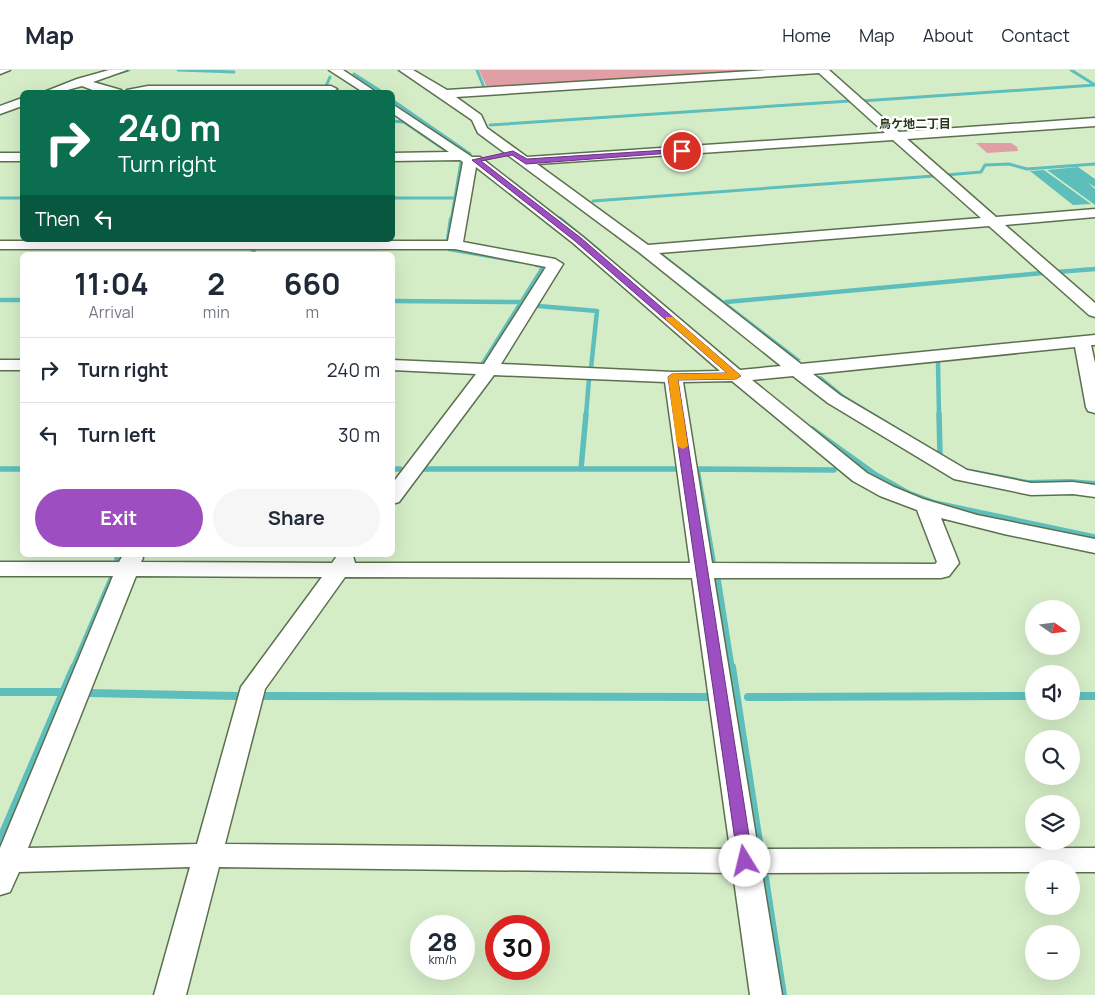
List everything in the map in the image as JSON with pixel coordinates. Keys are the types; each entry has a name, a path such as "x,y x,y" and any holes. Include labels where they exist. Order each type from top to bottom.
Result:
{"street":[{"path":"0,71 4,70"},
{"path":"56,90 121,70"},
{"path":"405,70 444,94 477,118 482,130 645,250 834,399 961,475 1031,489 1073,488 1095,491"},
{"path":"444,94 821,70 1095,312"},
{"path":"330,90 337,71 367,90"},
{"path":"81,81 102,90"},
{"path":"142,90 239,90"},
{"path":"395,109 470,159 578,240 736,376 860,477 882,490 926,508 1095,546"},
{"path":"526,162 1095,122"},
{"path":"395,157 470,159 513,153"},
{"path":"0,156 20,156"},
{"path":"455,245 470,159"},
{"path":"645,250 1095,213"},
{"path":"0,245 264,247 455,245 555,264 489,369 395,494"},
{"path":"395,366 672,377 736,376 1088,341 1095,407"},
{"path":"0,365 20,365"},
{"path":"672,377 766,995"},
{"path":"0,569 130,562 344,562 701,571 941,571 948,563 926,508"},
{"path":"130,562 3,868 208,855 745,861 1095,860"},
{"path":"170,995 253,687 344,562"}],"shaded area":[{"path":"479,70 796,70 488,90"},
{"path":"976,143 1011,143 1017,147 1018,151 987,153"}],"water":[{"path":"1078,167 1095,179 1095,187 1088,183 1095,189 1095,205 1047,170"},
{"path":"1044,170 1091,204 1073,205 1030,171"},
{"path":"659,251 801,360 796,361 655,252"},
{"path":"821,376 844,395 965,468 1028,480 1070,479 1095,481 1095,486 1028,484 962,471 839,396 815,377"}],"waterway":[{"path":"114,74 129,70"},
{"path":"178,70 234,72"},
{"path":"477,70 485,90"},
{"path":"861,101 1095,85 1071,70"},
{"path":"354,74 379,90"},
{"path":"326,86 330,77"},
{"path":"490,125 850,101"},
{"path":"395,102 470,154"},
{"path":"395,121 404,122 448,152"},
{"path":"455,198 461,162"},
{"path":"946,175 981,172 985,165 1009,164 1027,169 1095,164"},
{"path":"593,201 934,176"},
{"path":"0,198 20,198"},
{"path":"395,198 455,198"},
{"path":"451,221 455,198"},
{"path":"548,210 561,221"},
{"path":"448,240 451,219"},
{"path":"560,219 599,251"},
{"path":"449,249 519,261"},
{"path":"482,365 544,266 537,265"},
{"path":"1057,272 1095,269"},
{"path":"726,302 1042,273"},
{"path":"0,300 20,300"},
{"path":"395,301 521,302"},
{"path":"538,306 597,311 591,368"},
{"path":"938,363 939,415"},
{"path":"586,415 589,379"},
{"path":"581,469 586,414"},
{"path":"939,414 940,455"},
{"path":"812,429 876,475 908,493 935,503 1095,537"},
{"path":"0,469 20,469"},
{"path":"395,469 400,469"},
{"path":"424,469 581,469"},
{"path":"581,469 676,469"},
{"path":"713,561 697,469 834,470"},
{"path":"73,668 111,579"},
{"path":"718,579 732,668"},
{"path":"0,840 74,667"},
{"path":"732,667 759,842"},
{"path":"0,692 62,692"},
{"path":"88,693 236,696"},
{"path":"262,696 708,697"},
{"path":"748,697 1025,696"},
{"path":"1080,696 1095,696"},
{"path":"765,878 783,995"}],"slow traffic":[{"path":"669,318 736,376 672,377 683,446"}],"district":[{"name":"鳥ケ地二丁目","path":"915,124"}],"route":[{"path":"682,151 526,162 513,153 475,160 578,240 736,376 672,377 745,861"}]}
